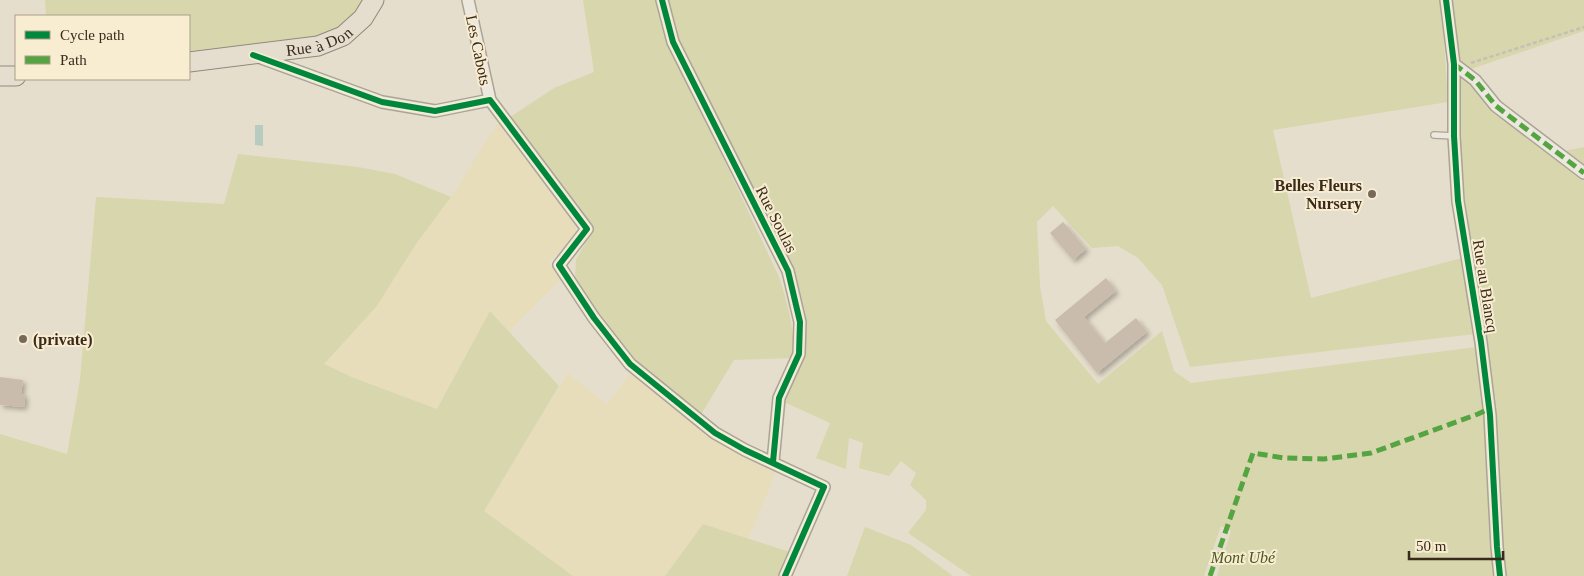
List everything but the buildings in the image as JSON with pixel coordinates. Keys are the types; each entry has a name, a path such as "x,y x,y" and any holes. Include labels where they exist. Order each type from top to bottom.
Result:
{"main road":[{"name":"Rue à Don","path":"190,62 318,46 343,36 363,18 374,0"},
{"path":"0,76 15,76"}],"street":[{"name":"Les Cabots","path":"468,0 490,100"},
{"name":"Rue Soulas","path":"662,0 673,42 788,271 800,322 799,354 779,398 774,462"},
{"name":"Rue au Blancq","path":"1446,0 1454,64 1454,136 1458,201 1481,342 1490,415 1500,576"},
{"path":"253,55 382,102 435,111 490,100 587,229 559,265 594,318 630,364 715,433 745,450 774,462 824,488 786,576"},
{"path":"1454,64 1475,80 1496,106 1584,173"}],"lane":[{"path":"1434,135 1454,136"}],"path":[{"path":"1454,64 1477,62 1584,27"}],"shaded area":[{"path":"499,121 576,227 576,237 549,262 561,279 509,331 490,311 437,409 354,378 324,364 376,307 416,244 451,197"},
{"path":"255,125 263,125 263,146 255,145"},
{"path":"631,372 710,435 778,467 748,539 703,524 665,576 573,576 484,511 568,373 607,405"}],"green space":[{"path":"45,0 367,0 349,22 319,36 190,51 190,15 46,15"},
{"path":"583,0 658,0 667,38 779,277 785,297 792,327 793,358 734,360 700,416 632,357 600,318 575,277 576,260 593,229 510,117 554,88 594,72"},
{"name":"Mont Ubé","path":"668,0 1441,0 1448,102 1273,130 1311,298 1462,258 1475,334 1190,367 1162,285 1138,258 1118,246 1092,248 1053,206 1037,222 1040,286 1046,321 1098,384 1162,331 1174,371 1191,383 1477,347 1486,416 1492,558 1495,576 1217,576 1231,531 1221,526 1204,576 971,576 908,533 926,510 926,500 910,485 916,473 901,461 889,476 859,468 863,443 849,438 846,469 816,458 830,423 782,401 805,322 677,36"},
{"path":"1451,0 1584,0 1584,31 1471,69 1458,56"},
{"path":"1459,75 1465,76 1584,176 1584,576 1506,576 1502,547 1494,398 1469,235 1461,161"},
{"path":"1584,147 1584,169 1559,152"},
{"path":"238,154 358,167 395,174 451,197 416,244 376,307 324,364 354,378 437,409 490,311 559,386 484,511 573,576 0,576 0,434 67,454 80,380 96,197 224,204"},
{"path":"703,524 790,552 781,576 665,576"},
{"path":"865,527 911,545 953,576 847,576"}],"marked path":[{"path":"1454,64 1475,80 1496,106 1584,173"},
{"path":"1210,576 1253,453 1284,458 1324,459 1371,453 1489,409"}],"cycle path":[{"path":"662,0 673,42 788,271 800,322 799,354 779,398 773,462"},
{"path":"1446,0 1454,64 1454,136 1458,201 1481,342 1490,415 1500,576"},
{"path":"253,55 382,102 435,111 490,100 587,229 559,265 594,318 630,364 715,433 745,450 824,487 785,576"}],"place":[{"name":"Belles Fleurs Nursery","path":"1372,194"},
{"name":"(private)","path":"23,339"}]}
